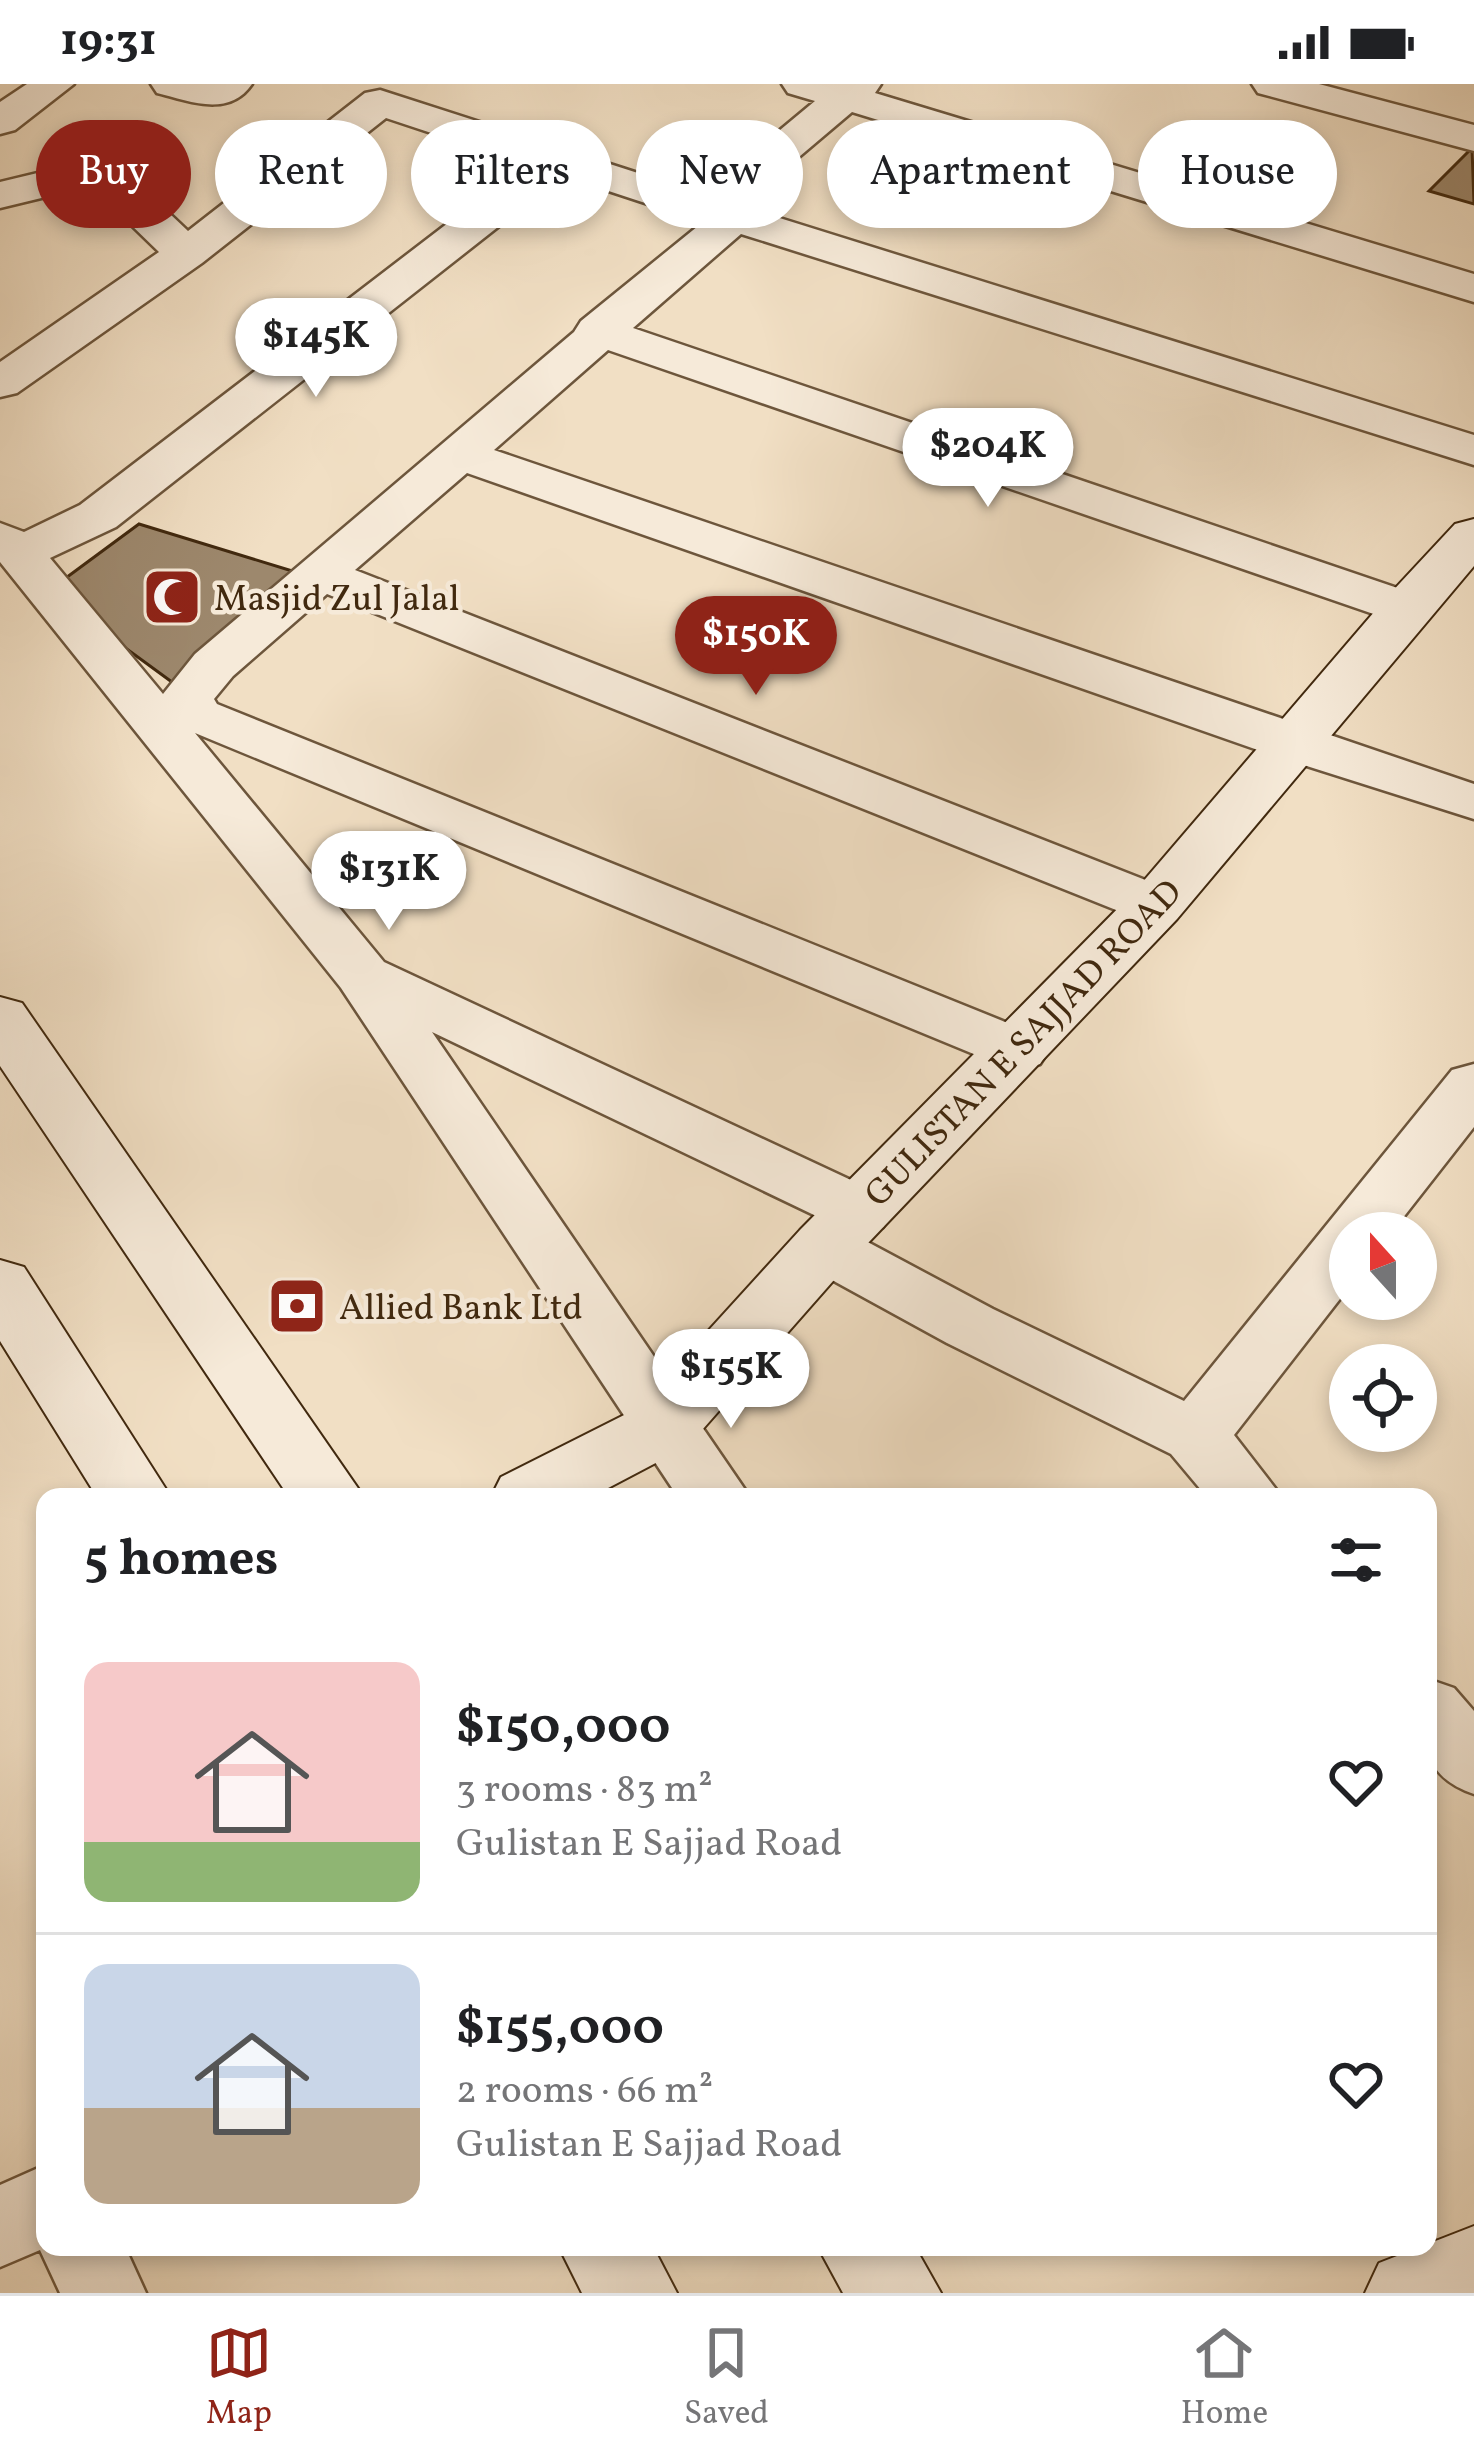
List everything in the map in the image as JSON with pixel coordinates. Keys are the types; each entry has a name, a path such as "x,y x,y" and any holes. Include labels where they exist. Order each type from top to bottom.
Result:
{"street":[{"path":"0,121 54,84"},
{"path":"171,84 215,94 232,84"},
{"path":"802,84 854,90 1474,289"},
{"path":"1272,84 1474,138"},
{"path":"803,138 854,90"},
{"path":"0,383 186,254 392,93 459,120"},
{"path":"0,195 100,171 186,254"},
{"path":"471,228 98,516 10,546 362,974 708,1488"},
{"path":"707,228 460,454 198,680 187,698 198,715 1019,1050"},
{"path":"766,228 1474,451"},
{"path":"597,332 1406,608"},
{"path":"460,454 1474,802"},
{"name":"GULISTAN E SAJJAD ROAD","path":"544,1488 663,1427 843,1229 1156,904 1406,608 1474,535"},
{"path":"323,575 1156,904"},
{"path":"362,974 843,1229 970,1326 1195,1436 1239,1488"},
{"path":"4,1034 322,1488"},
{"path":"1373,1212 1474,1085"},
{"path":"1195,1436 1329,1267"},
{"path":"0,1285 128,1488"},
{"path":"1437,1720 1474,1763"},
{"path":"0,2228 36,2209"},
{"path":"85,2256 103,2293"},
{"path":"609,2256 632,2293"},
{"path":"869,2256 896,2293"},
{"path":"1410,2293 1474,2268"}],"building":[{"path":"1472,148 1474,204 1429,191"},
{"name":"Masjid Zul Jalal","path":"139,524 302,574 176,685 98,628 59,583"}],"place":[{"name":"Masjid Zul Jalal","path":"172,597"},
{"name":"Allied Bank Ltd","path":"297,1306"}]}
